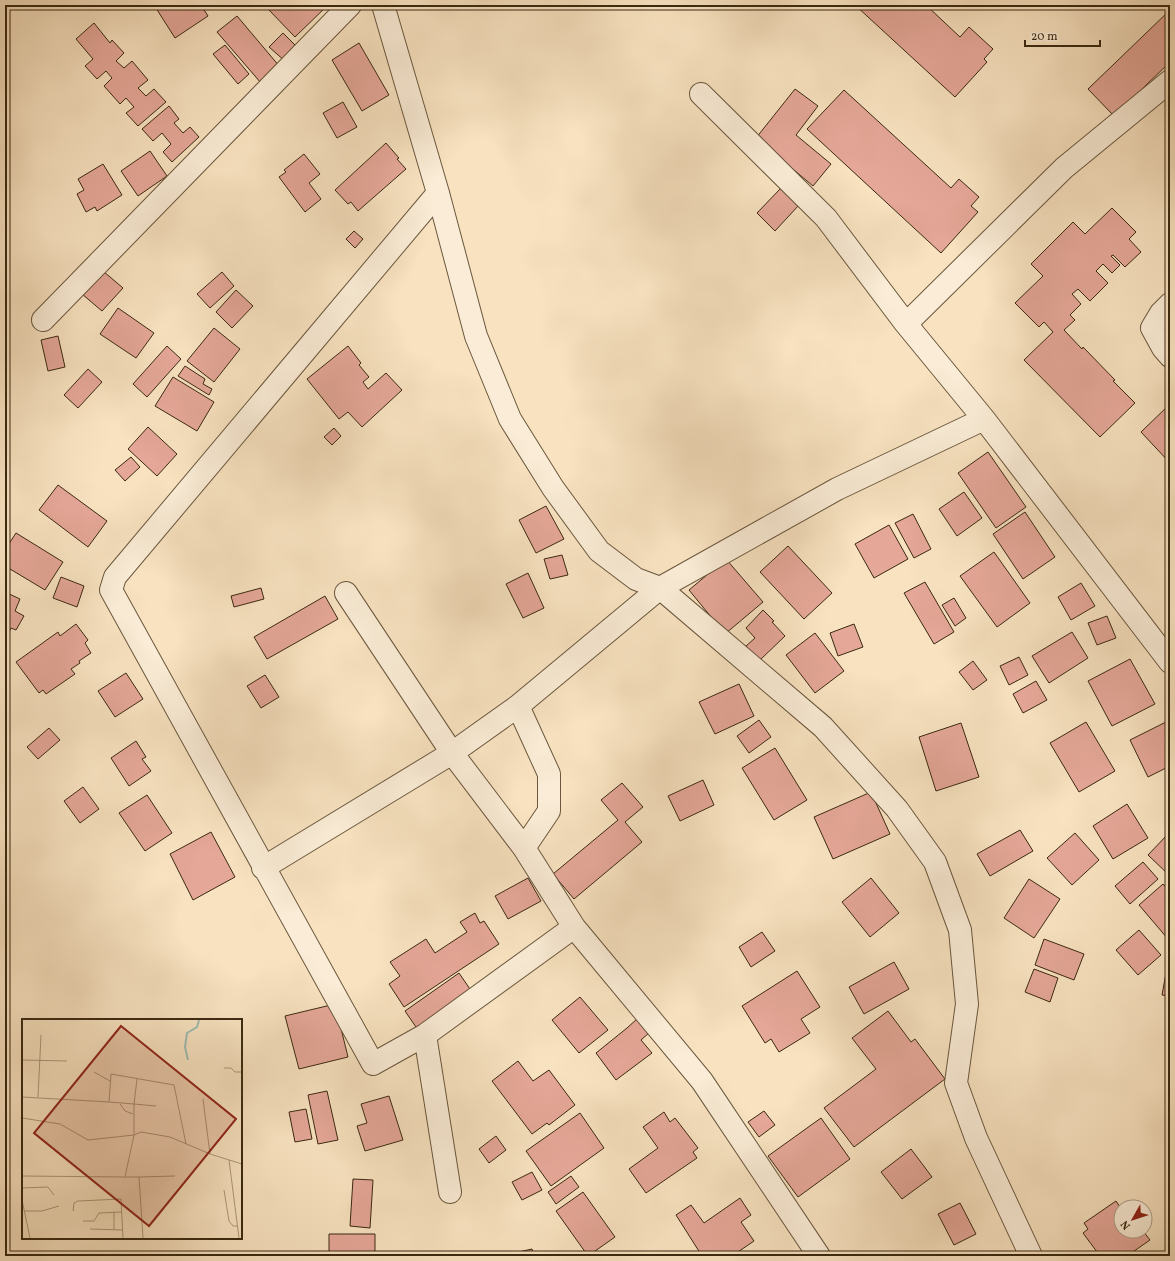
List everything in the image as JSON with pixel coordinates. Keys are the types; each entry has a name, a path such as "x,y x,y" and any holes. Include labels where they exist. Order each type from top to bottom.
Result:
{"street":[{"path":"43,320 350,5"},
{"path":"383,5 438,193 476,336 510,419 553,488 599,551 636,579 660,588 823,727 897,809 935,862 960,930 967,1004 956,1083 976,1138 1031,1256"},
{"path":"906,324 1064,168 1170,81"},
{"path":"701,94 826,218 906,324 984,419 1170,662"},
{"path":"438,193 115,577 111,590 373,1064 425,1035 574,927"},
{"path":"1170,304 1161,313 1152,328 1163,348 1170,356"},
{"path":"264,868 452,753 518,706 660,588 837,489 984,419"},
{"path":"346,593 452,753 524,848 574,927 702,1081 819,1256"},
{"path":"518,706 548,774 549,811 524,848"},
{"path":"425,1035 450,1192"}],"building":[{"path":"154,5 201,5 208,16 175,38"},
{"path":"273,5 328,5 295,37 268,9"},
{"path":"855,5 926,5 960,37 969,27 993,49 984,59 987,62 955,97"},
{"path":"1170,10 1170,62 1114,116 1088,89"},
{"path":"237,16 280,67 261,83 217,32"},
{"path":"94,23 110,43 112,40 124,53 116,61 124,68 132,61 148,80 138,88 146,96 154,89 166,102 138,126 126,113 134,107 126,98 120,104 104,86 112,78 106,71 97,79 85,66 93,59 76,39"},
{"path":"283,33 298,48 286,62 269,47"},
{"path":"359,43 389,95 362,111 332,60"},
{"path":"225,45 249,74 238,84 213,54"},
{"path":"795,89 818,106 796,135 831,164 813,186 756,138"},
{"path":"844,90 951,188 959,179 979,197 971,206 978,212 941,253 807,129"},
{"path":"343,102 357,127 337,138 323,113"},
{"path":"169,106 179,119 174,123 183,133 190,127 199,137 172,162 163,152 171,144 162,133 153,141 142,129"},
{"path":"386,143 406,169 358,211 351,202 348,204 335,190"},
{"path":"150,151 167,176 138,196 121,171"},
{"path":"304,154 320,174 309,183 321,199 305,212 279,177 286,172 284,170"},
{"path":"103,164 122,195 97,211 95,207 86,212 77,194 84,190 78,179"},
{"path":"781,188 799,205 775,231 757,213"},
{"path":"1112,208 1136,232 1129,239 1141,252 1125,267 1113,255 1111,256 1120,265 1112,273 1103,264 1096,271 1108,283 1090,301 1078,289 1072,294 1081,304 1070,315 1075,320 1064,330 1082,349 1083,347 1135,403 1100,437 1024,360 1053,332 1044,322 1039,327 1015,303 1043,276 1031,264 1073,222 1085,234"},
{"path":"354,231 363,239 355,248 346,239"},
{"path":"103,271 123,288 102,311 82,294"},
{"path":"222,272 234,286 210,308 197,294"},
{"path":"236,290 253,306 232,328 216,312"},
{"path":"118,308 154,333 136,358 100,334"},
{"path":"214,328 240,349 214,382 187,361"},
{"path":"58,336 65,367 48,371 41,340"},
{"path":"167,346 181,359 147,397 133,384"},
{"path":"348,346 361,363 359,365 369,377 363,382 368,389 386,373 402,390 362,427 348,412 339,419 307,379"},
{"path":"185,366 205,379 203,384 212,389 209,395 178,376"},
{"path":"88,369 102,382 78,408 64,395"},
{"path":"173,377 214,402 197,431 155,406"},
{"path":"1170,404 1170,463 1141,432"},
{"path":"148,427 177,454 157,476 128,449"},
{"path":"334,428 341,436 332,445 324,437"},
{"path":"988,452 1026,507 996,528 958,473"},
{"path":"131,457 140,467 125,481 115,470"},
{"path":"58,485 107,521 88,547 39,510"},
{"path":"964,492 982,518 957,536 939,509"},
{"path":"546,506 564,539 536,553 519,520"},
{"path":"1025,512 1055,557 1023,579 993,534"},
{"path":"913,514 931,549 914,558 895,523"},
{"path":"889,525 908,559 874,578 855,544"},
{"path":"16,533 63,562 45,590 5,566 5,550"},
{"path":"788,546 832,593 804,619 760,572"},
{"path":"994,552 1030,603 997,627 960,576"},
{"path":"562,555 568,575 550,579 544,559"},
{"path":"726,559 763,602 725,634 689,590"},
{"path":"528,573 544,608 523,618 506,584"},
{"path":"61,577 84,586 77,607 53,598"},
{"path":"925,582 954,632 934,644 904,593"},
{"path":"1081,583 1095,606 1071,620 1058,597"},
{"path":"261,588 264,599 234,607 231,596"},
{"path":"5,592 20,599 15,611 24,616 16,630 11,628 5,641"},
{"path":"325,596 338,619 267,659 254,637"},
{"path":"954,598 966,618 955,626 942,605"},
{"path":"763,610 774,621 772,622 785,636 759,661 746,646 755,638 746,628"},
{"path":"1107,616 1116,638 1097,645 1088,623"},
{"path":"76,624 88,640 85,643 91,653 79,661 80,663 71,669 75,674 46,694 43,690 39,693 16,662 58,632 60,636"},
{"path":"854,624 863,647 838,656 830,633"},
{"path":"1072,632 1088,658 1049,683 1032,656"},
{"path":"815,633 844,671 815,693 786,655"},
{"path":"1019,657 1028,675 1009,685 1000,666"},
{"path":"1130,659 1155,704 1112,726 1088,681"},
{"path":"973,661 987,680 973,690 959,672"},
{"path":"126,673 143,699 115,717 98,691"},
{"path":"265,675 279,697 261,708 247,686"},
{"path":"1036,681 1047,700 1023,713 1013,694"},
{"path":"739,684 754,716 715,734 699,702"},
{"path":"759,720 771,737 749,753 737,736"},
{"path":"1170,720 1170,766 1148,777 1130,740"},
{"path":"1086,722 1115,771 1079,792 1050,743"},
{"path":"961,723 979,777 936,791 919,737"},
{"path":"49,728 60,740 38,759 27,747"},
{"path":"136,741 146,757 142,759 151,771 129,786 111,758"},
{"path":"775,748 807,800 774,820 742,768"},
{"path":"703,780 714,805 680,821 668,796"},
{"path":"622,783 643,807 625,822 642,842 574,899 553,874 618,820 601,800"},
{"path":"83,787 99,809 80,823 64,801"},
{"path":"871,792 890,834 833,859 814,817"},
{"path":"147,795 172,833 145,851 119,813"},
{"path":"1127,804 1148,838 1113,859 1093,826"},
{"path":"1020,830 1033,851 990,876 977,854"},
{"path":"211,832 235,877 193,900 170,854"},
{"path":"1075,833 1099,860 1072,885 1047,858"},
{"path":"1168,834 1170,836 1170,876 1148,855"},
{"path":"1143,862 1158,879 1130,904 1115,886"},
{"path":"528,878 541,901 508,919 495,896"},
{"path":"871,878 899,913 870,937 842,902"},
{"path":"1029,879 1060,899 1034,938 1004,918"},
{"path":"1163,884 1170,892 1170,938 1168,939 1139,905"},
{"path":"475,913 480,923 484,921 499,944 404,1007 389,984 400,976 390,962 426,939 435,953 467,932 460,922"},
{"path":"1139,930 1161,955 1138,975 1116,950"},
{"path":"762,932 775,951 751,967 739,947"},
{"path":"1044,939 1084,954 1074,980 1035,965"},
{"path":"1170,951 1170,996 1162,995"},
{"path":"894,962 909,989 864,1014 849,987"},
{"path":"1034,969 1058,978 1050,1002 1025,992"},
{"path":"797,971 820,1007 801,1019 810,1033 779,1052 771,1039 765,1043 742,1006"},
{"path":"459,973 472,992 418,1030 405,1011"},
{"path":"580,997 608,1030 579,1053 552,1020"},
{"path":"335,1004 348,1057 299,1069 285,1016"},
{"path":"888,1011 911,1042 915,1039 945,1079 854,1147 824,1108 876,1069 852,1038"},
{"path":"638,1018 650,1032 641,1040 652,1053 616,1080 596,1053"},
{"path":"518,1061 533,1081 549,1070 575,1105 549,1125 547,1123 532,1134 492,1081"},
{"path":"327,1091 338,1140 318,1144 308,1095"},
{"path":"389,1096 403,1140 365,1151 357,1126 367,1123 361,1104"},
{"path":"306,1109 312,1139 295,1142 289,1112"},
{"path":"764,1111 775,1125 759,1137 748,1122"},
{"path":"664,1112 670,1122 675,1118 698,1148 693,1152 697,1158 646,1193 629,1169 658,1148 643,1127"},
{"path":"580,1113 604,1148 551,1186 526,1151"},
{"path":"821,1118 850,1159 798,1197 768,1156"},
{"path":"496,1136 506,1150 489,1163 479,1149"},
{"path":"911,1149 932,1177 902,1199 881,1172"},
{"path":"532,1172 542,1190 522,1200 512,1182"},
{"path":"571,1176 579,1187 556,1204 548,1192"},
{"path":"353,1179 373,1180 370,1228 350,1226"},
{"path":"583,1192 615,1237 588,1256 556,1211"},
{"path":"740,1198 751,1215 741,1222 754,1241 732,1256 702,1256 676,1215 691,1205 704,1223"},
{"path":"960,1203 976,1234 954,1245 938,1214"},
{"path":"1113,1203 1113,1239 1150,1240 1127,1256 1100,1256 1083,1233 1088,1229 1084,1223"},
{"path":"329,1234 375,1234 375,1256 329,1256"},
{"path":"532,1249 534,1256 515,1256 514,1253"}]}
